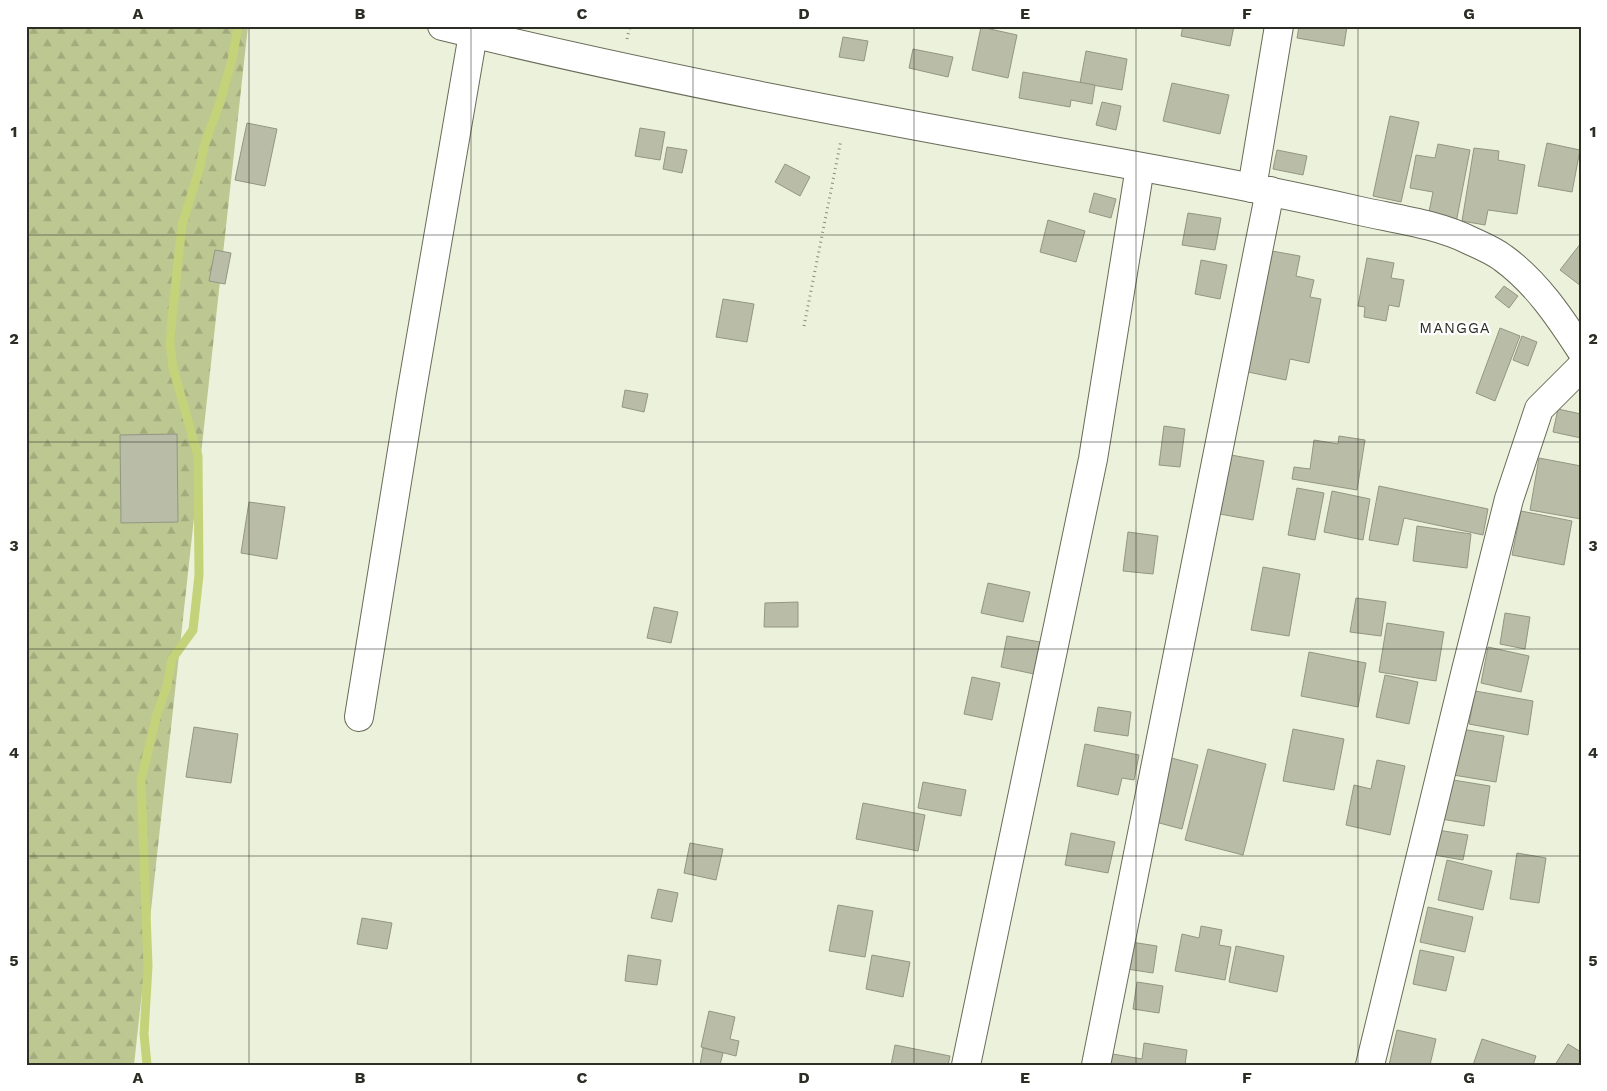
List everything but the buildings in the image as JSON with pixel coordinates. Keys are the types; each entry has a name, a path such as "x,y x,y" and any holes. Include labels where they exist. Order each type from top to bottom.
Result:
{"street":[{"path":"442,26 595,62 846,112 1261,189 1428,226 1467,239 1501,256 1526,277 1558,314 1581,350"},
{"path":"1096,1065 1261,189 1279,26"},
{"path":"359,717 409,404 473,34"},
{"path":"966,1065 1093,459 1140,167"},
{"path":"1370,1065 1509,499 1539,409 1581,367"}],"path":[{"path":"804,326 846,112"}],"green space":[{"path":"26,26 248,26 134,1065 26,1065"}],"waterway":[{"path":"147,1065 144,1034 148,966 141,780 157,714 167,686 172,659 193,630 199,575 198,456 173,368 170,344 172,318 182,225 200,167 204,146 219,105 232,60 238,26"}],"district":[{"name":"MANGGA","path":"1455,328"}]}
